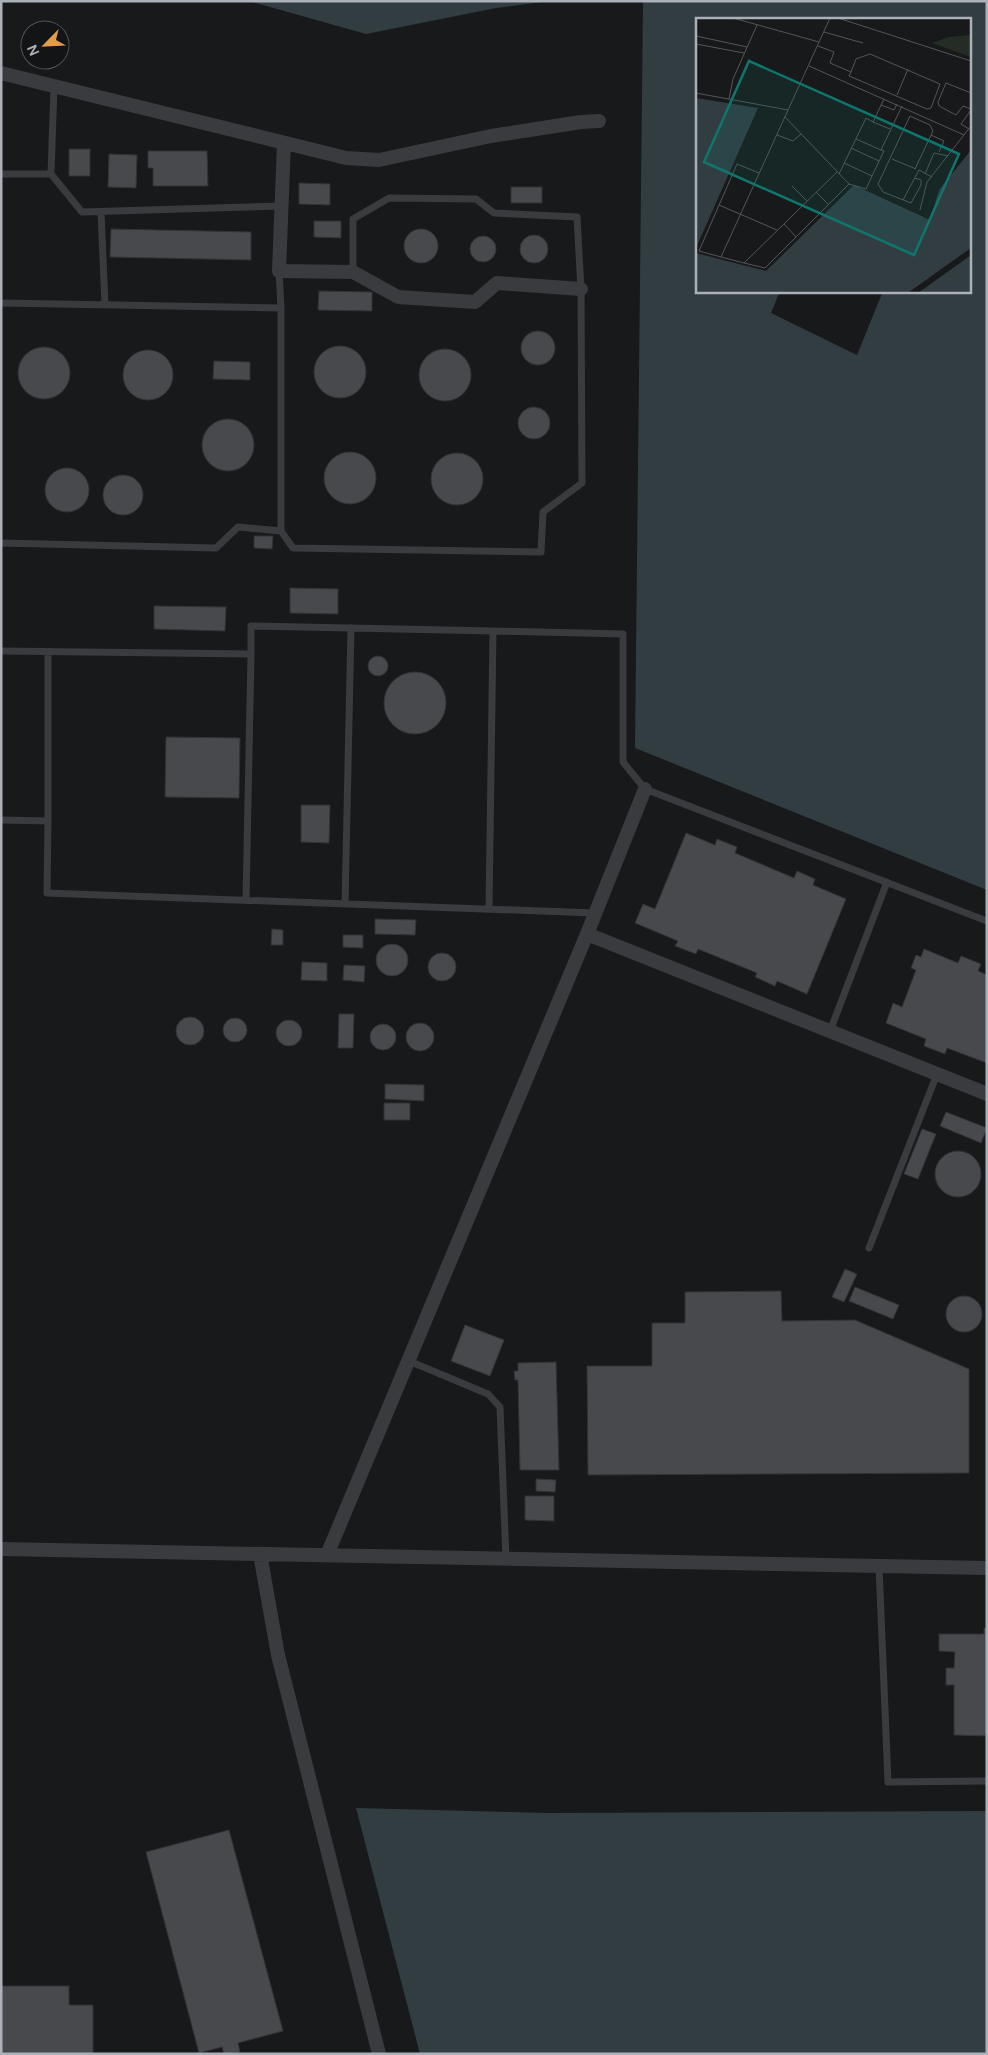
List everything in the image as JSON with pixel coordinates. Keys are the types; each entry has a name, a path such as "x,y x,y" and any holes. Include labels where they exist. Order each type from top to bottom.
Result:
{"street":[{"path":"1,73 346,158 379,160 491,136 599,121"},
{"path":"284,143 279,271 353,272 398,297 475,302 497,283 581,289"},
{"path":"327,1555 587,934 645,789"},
{"path":"587,934 987,1094"},
{"path":"1,1549 987,1568"},
{"path":"260,1554 278,1655 379,2054"}],"lane":[{"path":"54,86 51,174 82,212 282,206"},
{"path":"1,174 51,174"},
{"path":"279,271 281,308 281,531 293,548 541,552 543,512 582,483 581,289 577,217 494,213 476,199 389,198 354,219 353,272"},
{"path":"101,212 105,305"},
{"path":"1,303 281,308"},
{"path":"1,543 216,548 238,527 281,531"},
{"path":"246,900 251,626 623,634 623,762 645,789 987,922"},
{"path":"345,904 351,628"},
{"path":"489,909 493,631"},
{"path":"1,652 250,654"},
{"path":"48,652 47,893 595,913"},
{"path":"1,820 48,821"},
{"path":"830,1031 886,882"},
{"path":"869,1248 937,1074"},
{"path":"409,1360 488,1394 500,1407 506,1559"},
{"path":"879,1566 888,1782 987,1781"}],"shaded area":[{"path":"249,1 549,1 496,8 366,34"},
{"path":"643,1 987,1 987,890 635,748"},
{"path":"356,1808 549,1813 987,1811 987,2054 420,2054"}],"building":[{"path":"69,149 90,149 90,176 69,176"},
{"path":"148,151 207,151 208,186 153,186 153,168 148,168"},
{"path":"109,154 137,155 136,188 108,187"},
{"path":"299,183 330,184 330,205 299,204"},
{"path":"511,187 542,187 542,203 511,203"},
{"path":"314,221 341,221 341,238 314,237"},
{"path":"111,229 251,232 251,260 110,257"},
{"path":"421,229 433,234 438,246 433,258 421,263 409,258 404,246 409,234"},
{"path":"534,235 544,239 548,249 544,259 534,263 524,259 520,249 524,239"},
{"path":"483,236 492,240 496,249 492,258 483,262 474,258 470,249 474,240"},
{"path":"319,291 372,292 372,311 318,310"},
{"path":"538,331 550,336 555,348 550,360 538,365 526,360 521,348 526,336"},
{"path":"340,346 350,348 358,354 364,362 366,372 364,382 358,390 350,396 340,398 330,396 322,390 316,382 314,372 316,362 322,354 330,348"},
{"path":"44,347 54,349 62,355 68,363 70,373 68,383 62,391 54,397 44,399 34,397 26,391 20,383 18,373 20,363 26,355 34,349"},
{"path":"445,349 455,351 463,357 469,365 471,375 469,385 463,393 455,399 445,401 435,399 427,393 421,385 419,375 421,365 427,357 435,351"},
{"path":"148,350 157,352 168,361 173,375 171,384 162,395 148,400 139,398 128,389 123,375 125,366 134,355"},
{"path":"214,361 250,362 250,380 213,379"},
{"path":"534,407 540,408 545,412 549,417 549,429 545,434 540,438 534,439 528,438 523,434 519,429 518,423 519,417 523,412 528,408"},
{"path":"228,419 242,423 250,431 254,445 250,459 242,467 228,471 214,467 206,459 202,445 206,431 214,423"},
{"path":"350,452 360,454 368,460 374,468 376,478 374,488 368,496 360,502 350,504 340,502 332,496 326,488 324,478 326,468 332,460 340,454"},
{"path":"457,453 467,455 475,461 481,469 483,479 481,489 475,497 467,503 457,505 447,503 439,497 433,489 431,479 433,469 439,461 447,455"},
{"path":"67,468 79,472 85,478 89,490 85,502 79,508 67,512 55,508 49,502 45,490 49,478 55,472"},
{"path":"123,475 137,481 143,495 137,509 123,515 109,509 103,495 109,481"},
{"path":"254,536 273,536 272,549 254,548"},
{"path":"290,588 338,589 338,614 290,613"},
{"path":"154,606 226,607 225,631 154,629"},
{"path":"374,656 382,656 388,662 388,670 382,676 374,676 368,670 368,662"},
{"path":"409,672 421,672 437,681 444,691 446,703 444,715 437,725 421,734 409,734 398,729 389,720 384,709 384,697 389,686 398,677"},
{"path":"166,737 240,738 239,798 165,797"},
{"path":"301,805 330,805 329,843 301,842"},
{"path":"686,833 715,845 717,839 737,847 735,853 794,878 797,871 815,879 813,885 846,899 807,994 777,981 775,986 755,977 757,973 698,949 696,954 675,946 678,941 635,923 643,904 655,909"},
{"path":"375,919 416,920 415,935 375,934"},
{"path":"272,929 283,930 283,945 271,945"},
{"path":"343,935 363,935 363,948 343,947"},
{"path":"392,944 398,945 403,949 407,954 407,966 403,971 398,975 392,976 386,975 381,971 377,966 376,960 377,954 381,949 386,945"},
{"path":"924,949 958,963 961,956 981,964 978,971 987,975 987,1063 947,1048 945,1054 924,1046 926,1039 886,1023 893,1003 902,1007 916,970 911,968 916,955 921,957"},
{"path":"442,953 452,957 456,967 452,977 442,981 432,977 428,967 432,957"},
{"path":"302,962 327,963 327,981 301,980"},
{"path":"344,965 365,966 364,982 343,980"},
{"path":"339,1014 354,1014 353,1048 338,1048"},
{"path":"190,1017 200,1021 204,1031 200,1041 190,1045 180,1041 176,1031 180,1021"},
{"path":"235,1018 240,1019 246,1025 246,1035 240,1041 235,1042 230,1041 224,1035 223,1030 224,1025 230,1019"},
{"path":"289,1020 298,1024 302,1033 298,1042 289,1046 280,1042 276,1033 280,1024"},
{"path":"420,1023 430,1027 434,1037 430,1047 420,1051 410,1047 406,1037 410,1027"},
{"path":"383,1024 393,1027 396,1037 393,1047 383,1050 373,1047 370,1037 373,1027"},
{"path":"385,1084 424,1085 424,1101 385,1099"},
{"path":"384,1103 410,1103 410,1120 384,1120"},
{"path":"946,1112 987,1128 981,1143 940,1126"},
{"path":"922,1129 936,1134 918,1179 904,1174"},
{"path":"958,1151 971,1155 977,1161 981,1174 977,1187 971,1193 958,1197 945,1193 939,1187 935,1174 939,1161 945,1155"},
{"path":"845,1269 857,1274 844,1302 832,1297"},
{"path":"855,1287 899,1305 893,1319 849,1301"},
{"path":"781,1291 782,1321 855,1320 969,1369 969,1473 588,1475 587,1366 652,1366 652,1323 685,1323 685,1292"},
{"path":"964,1296 971,1297 977,1301 981,1307 981,1321 977,1327 971,1331 964,1332 957,1331 951,1327 947,1321 946,1314 947,1307 951,1301 957,1297"},
{"path":"465,1325 504,1340 490,1376 451,1361"},
{"path":"556,1362 559,1470 520,1470 518,1380 515,1380 514,1371 518,1371 518,1363"},
{"path":"536,1479 556,1480 555,1492 536,1491"},
{"path":"525,1496 554,1496 554,1521 525,1520"},
{"path":"984,1628 987,1628 987,1736 954,1735 954,1685 946,1685 946,1668 954,1668 955,1652 939,1651 939,1634 984,1634"},
{"path":"229,1830 283,2031 238,2043 240,2052 224,2054 222,2047 199,2053 146,1852"},
{"path":"1,1986 69,1986 69,2005 93,2005 93,2054 1,2054"}]}
